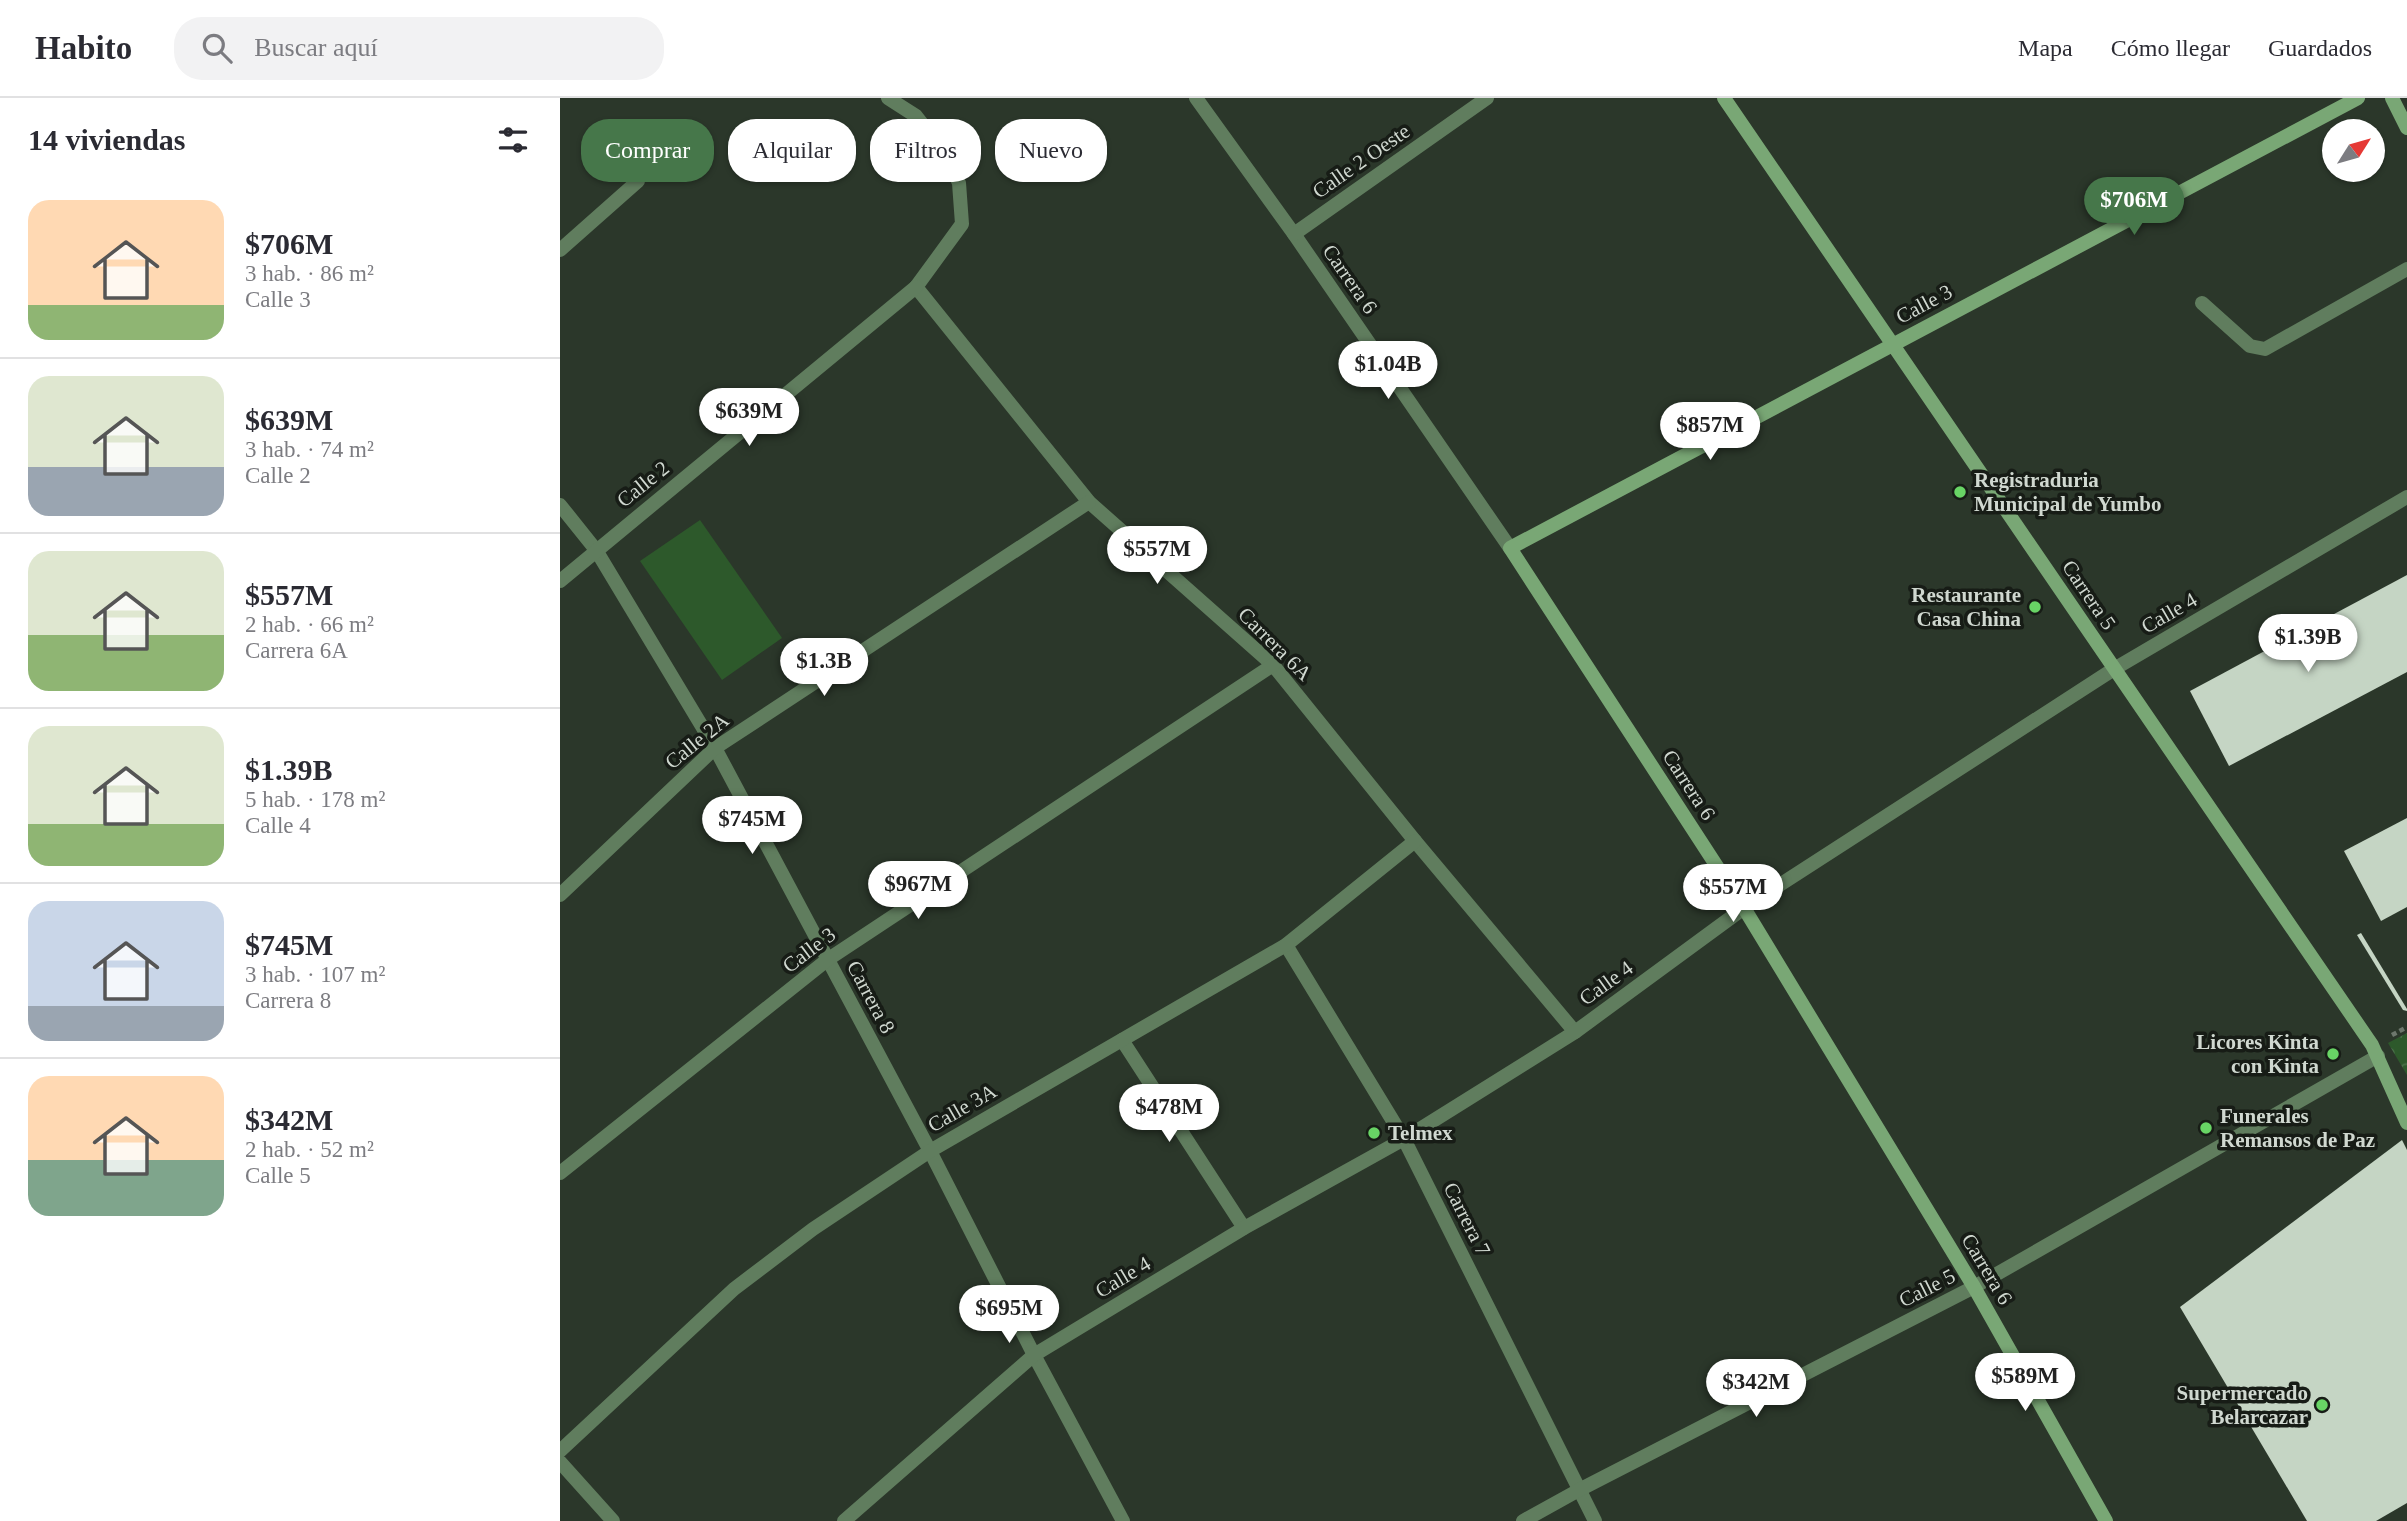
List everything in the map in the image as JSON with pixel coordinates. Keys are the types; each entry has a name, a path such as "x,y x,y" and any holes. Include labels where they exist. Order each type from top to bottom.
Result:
{"street":[{"path":"888,98 916,116 944,152 959,183 962,224 916,287"},
{"name":"Carrera 6","path":"1196,98 1294,234 1510,548 1744,908 1974,1287 2106,1521"},
{"name":"Calle 2 Oeste","path":"1294,234 1487,98"},
{"name":"Carrera 5","path":"1724,98 2378,1056 2406,1119"},
{"name":"Calle 3","path":"1510,548 2358,98"},
{"path":"2392,98 2407,128"},
{"path":"560,250 637,182"},
{"path":"2202,303 2250,346 2265,349 2407,269"},
{"name":"Carrera 6A","path":"916,287 1089,502 1273,665 1415,841 1576,1032"},
{"name":"Calle 2","path":"560,581 916,287"},
{"name":"Calle 4","path":"844,1521 1034,1355 1244,1228 1404,1139 1576,1032 1744,908 2114,669 2407,497"},
{"name":"Calle 2A","path":"560,895 715,748 1089,502"},
{"name":"Carrera 8","path":"560,505 596,550 715,748 1123,1521"},
{"name":"Calle 3","path":"560,1173 827,960 1273,665"},
{"name":"Calle 3A","path":"560,1451 734,1289 813,1229 930,1151 1286,944 1415,841"},
{"name":"Carrera 7","path":"1286,944 1404,1139 1595,1521"},
{"path":"1122,1040 1244,1228"},
{"name":"Calle 5","path":"1523,1521 1974,1287 2378,1056"},
{"path":"560,1462 613,1521"}],"green space":[{"path":"700,520 782,638 722,680 640,561"},
{"path":"2407,1033 2407,1075 2388,1043"}],"building":[{"path":"2407,575 2407,672 2229,766 2190,691"},
{"path":"2407,818 2407,907 2381,921 2344,851"},
{"path":"2361,933 2407,1011 2403,1010 2357,935"},
{"name":"Supermercado Belarcazar","path":"2402,1140 2407,1150 2407,1503 2376,1521 2307,1521 2180,1307"}],"place":[{"name":"Registraduria Municipal de Yumbo","path":"1960,492"},
{"name":"Restaurante Casa China","path":"2035,607"},
{"name":"Licores Kinta con Kinta","path":"2333,1054"},
{"name":"Funerales Remansos de Paz","path":"2206,1128"},
{"name":"Telmex","path":"1374,1133"},
{"name":"Supermercado Belarcazar","path":"2322,1405"}]}
